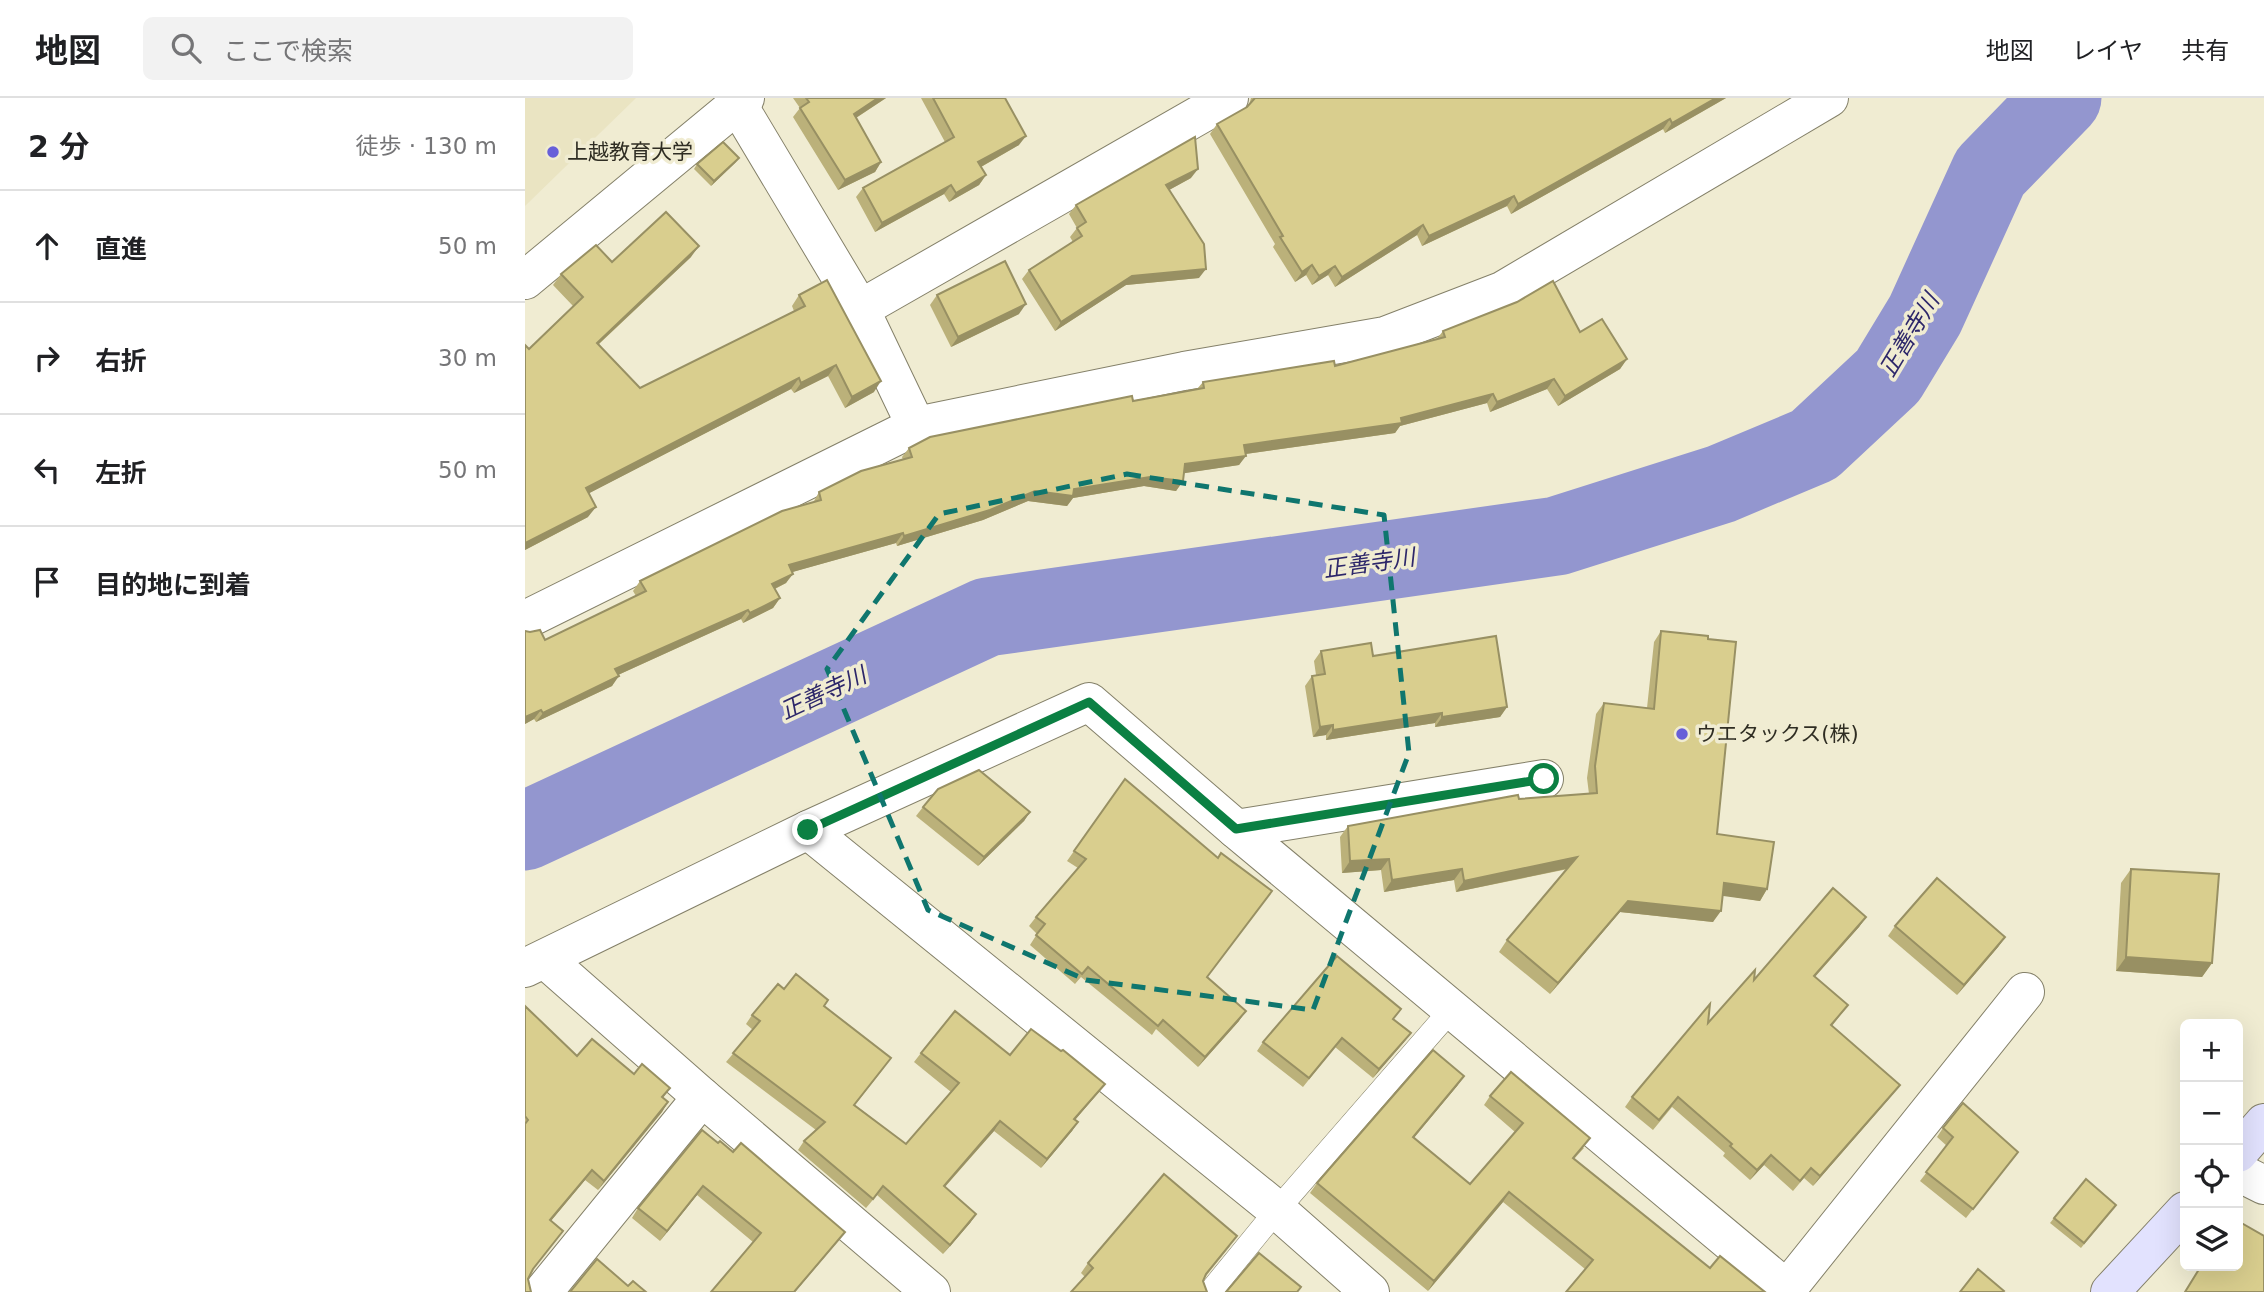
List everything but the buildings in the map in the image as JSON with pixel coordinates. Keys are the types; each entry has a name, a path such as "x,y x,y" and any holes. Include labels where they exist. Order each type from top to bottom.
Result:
{"street":[{"path":"860,309 1229,98"},
{"path":"525,620 916,426 1184,371 1385,336 1502,291 1829,98"},
{"path":"525,280 742,102 860,309 916,426"},
{"path":"931,1292 892,1280 702,1097 535,964 808,830 1089,702 1236,829 1788,1291 2025,992"},
{"path":"1236,829 1544,779"},
{"path":"808,830 1277,1210 1370,1292"},
{"path":"543,1292 702,1097"},
{"path":"2243,1147 2264,1123"},
{"path":"2243,1174 2264,1185"},
{"path":"2110,1292 2180,1216"}],"lane":[{"path":"1210,1292 1277,1210 1451,1010"}],"highlighted area":[{"path":"1127,474 1384,515 1409,753 1313,1010 1086,980 928,910 827,669 939,514"}],"shaded area":[{"name":"上越教育大学","path":"525,98 636,98 525,206"}],"waterway":[{"name":"正善寺川","path":"525,831 987,617 1557,536 1721,484 1814,445 1888,376 1925,315 1990,172 2062,98"}],"place":[{"name":"上越教育大学","path":"553,152"},
{"name":"ウエタックス(株)","path":"1682,734"}],"route":[{"path":"808,830 1089,702 1236,829 1544,779"}]}
